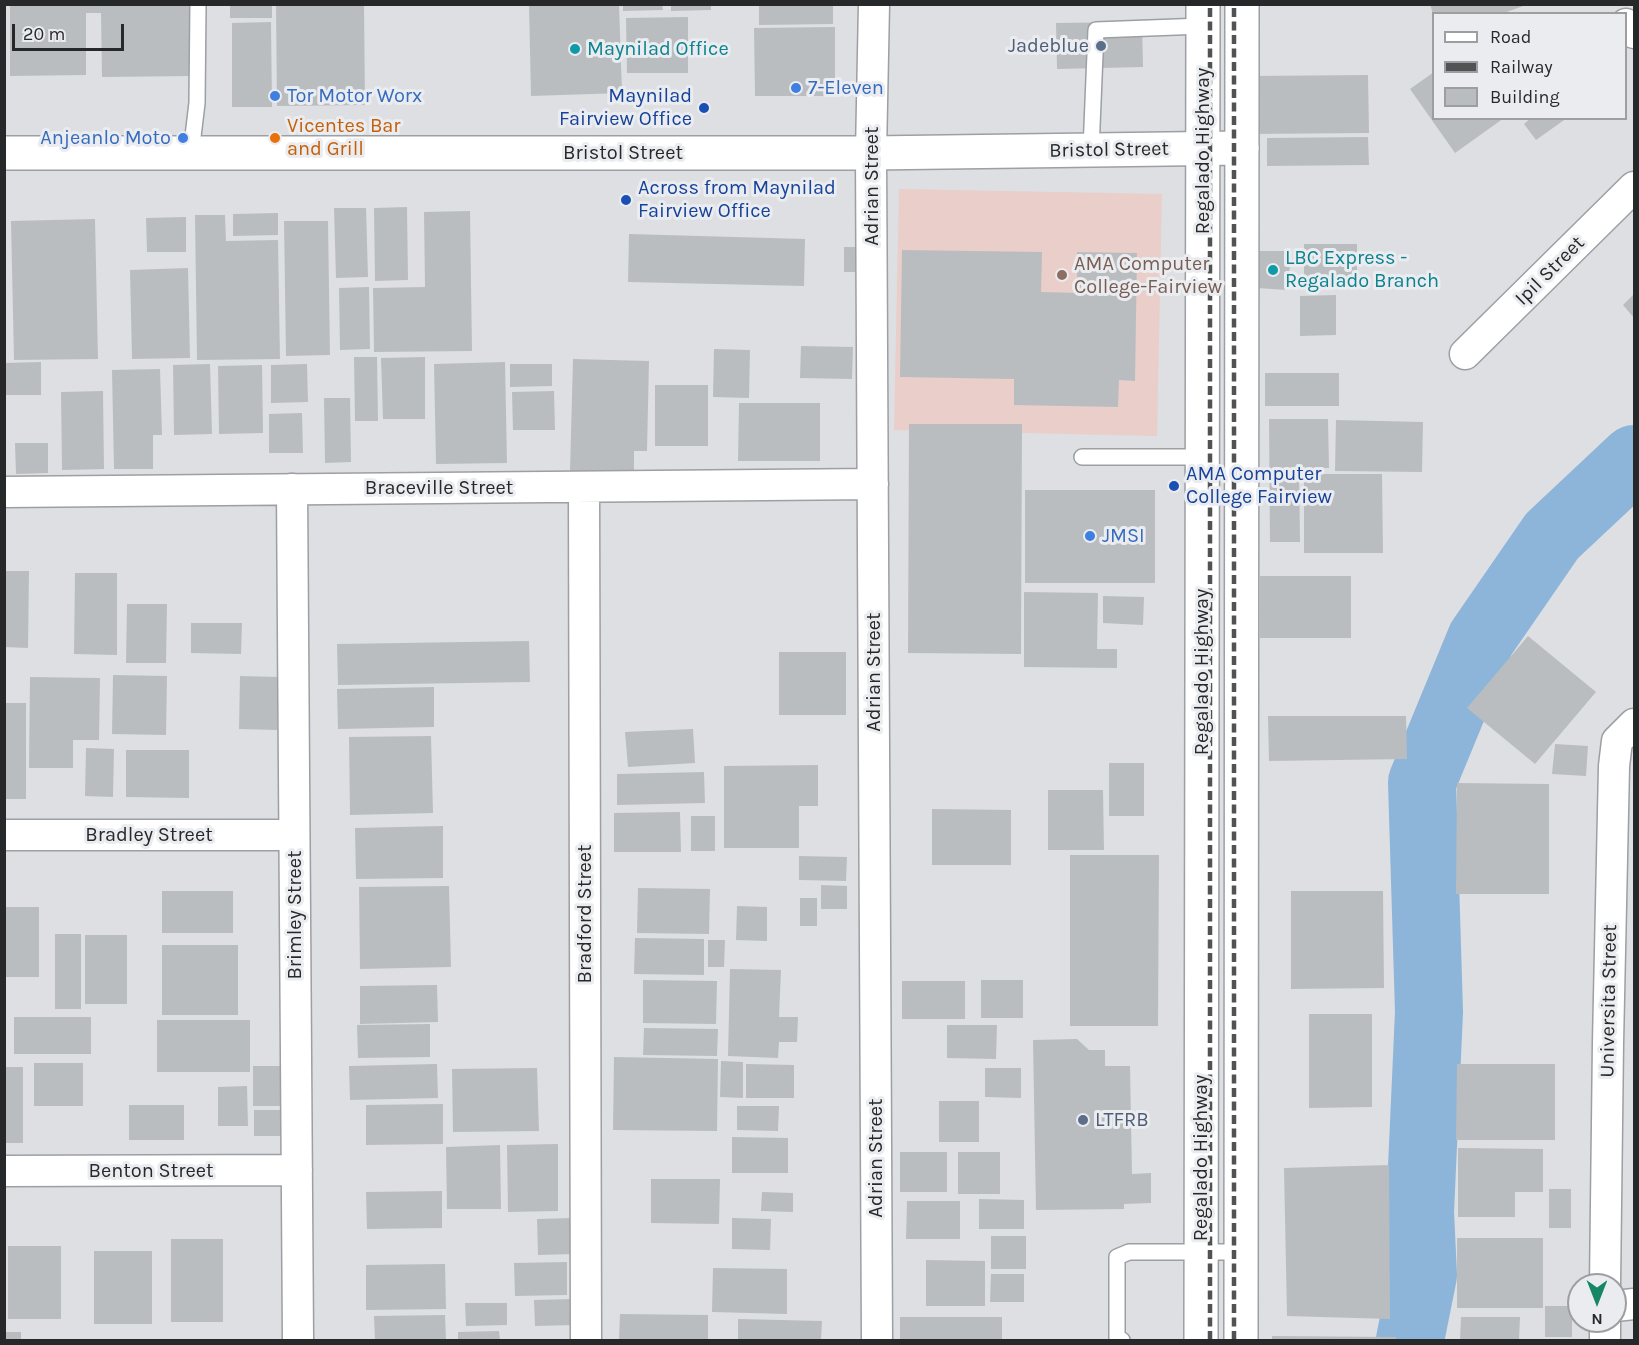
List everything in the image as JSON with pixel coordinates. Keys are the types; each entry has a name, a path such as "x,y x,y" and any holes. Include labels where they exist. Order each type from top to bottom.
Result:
{"main road":[{"name":"Regalado Highway","path":"1241,1341 1242,4"},
{"name":"Regalado Highway","path":"1201,1341 1203,15"},
{"name":"Bristol Street","path":"4,153 872,153 1242,148"}],"street":[{"name":"Adrian Street","path":"874,4 872,153 877,1341"},
{"name":"Ipil Street","path":"1464,354 1635,187"},
{"name":"Braceville Street","path":"4,492 873,484"},
{"name":"Bradford Street","path":"584,487 586,1341"},
{"name":"Brimley Street","path":"292,489 298,1341"},
{"name":"Universita Street","path":"1606,1273 1621,1038 1614,766 1617,741 1635,724"},
{"name":"Bradley Street","path":"4,835 294,835"},
{"name":"Benton Street","path":"4,1171 297,1170"}],"lane":[{"path":"191,153 197,103 198,4"},
{"path":"1091,150 1096,30 1203,15"},
{"path":"1082,457 1202,457"},
{"path":"1122,1341 1117,1340 1116,1257 1129,1252 1241,1252"}],"shaded area":[{"path":"899,189 1162,194 1157,436 894,430"}],"water":[{"path":"1634,442 1634,478 1601,510 1567,523 1569,503"}],"building":[{"path":"10,4 192,4 192,76 102,77 101,13 86,13 86,75 10,76"},
{"path":"230,4 272,4 272,18 230,18"},
{"path":"276,4 364,4 365,105 277,106"},
{"name":"Maynilad Office","path":"529,4 619,4 622,93 531,96"},
{"path":"623,4 662,4 663,10 623,11"},
{"path":"671,4 711,4 711,10 671,11"},
{"path":"759,4 833,4 833,24 759,25"},
{"path":"1430,4 1526,4 1507,12 1432,12"},
{"path":"688,17 688,73 627,73 626,18"},
{"path":"271,22 272,107 232,107 232,23"},
{"path":"1142,22 1143,67 1057,69 1056,23"},
{"path":"835,27 835,96 755,96 754,28"},
{"path":"1432,73 1432,120 1501,120 1455,153 1410,89"},
{"path":"1368,75 1369,133 1250,134 1250,76"},
{"path":"1529,120 1564,120 1536,140 1524,124"},
{"path":"1368,137 1369,165 1267,166 1267,138"},
{"path":"407,207 408,280 375,281 374,208"},
{"path":"334,208 366,208 368,277 336,278"},
{"path":"470,211 472,351 374,352 373,288 425,287 424,212"},
{"path":"278,213 278,235 233,236 233,214"},
{"path":"195,215 225,215 226,241 278,240 280,359 197,360"},
{"path":"186,217 186,252 147,252 146,218"},
{"path":"95,219 98,359 14,360 11,221"},
{"path":"284,221 328,221 330,355 286,356"},
{"path":"629,234 805,239 804,286 628,282"},
{"path":"1304,244 1357,244 1357,283 1304,283"},
{"path":"844,247 857,247 857,272 844,272"},
{"path":"902,250 1042,252 1041,292 1077,293 1077,252 1137,253 1135,381 1119,380 1118,407 1014,405 1014,379 900,377"},
{"name":"LBC Express - Regalado Branch","path":"1256,251 1291,251 1288,290 1256,288"},
{"path":"188,268 190,358 132,359 130,270"},
{"path":"369,287 370,349 340,350 339,288"},
{"path":"1634,294 1634,318 1623,305"},
{"path":"1336,295 1336,335 1300,336 1300,296"},
{"path":"801,346 853,347 852,379 800,378"},
{"path":"714,349 750,350 749,398 713,397"},
{"path":"354,357 377,357 378,421 355,421"},
{"path":"425,357 425,419 383,419 381,358"},
{"path":"573,359 649,361 647,451 634,451 634,472 570,471"},
{"path":"41,362 41,395 4,395 4,363"},
{"path":"505,362 507,463 436,464 434,364"},
{"path":"210,364 212,434 174,435 173,365"},
{"path":"307,364 308,402 271,403 271,365"},
{"path":"510,364 552,364 552,386 510,387"},
{"path":"262,365 263,433 219,434 218,366"},
{"path":"160,369 162,435 153,435 153,469 114,469 112,370"},
{"path":"1265,373 1339,373 1339,406 1265,406"},
{"path":"655,385 708,385 708,446 655,446"},
{"path":"103,391 104,469 62,470 61,392"},
{"path":"554,391 555,430 513,430 512,392"},
{"path":"324,398 350,398 351,462 325,463"},
{"path":"739,403 820,403 820,461 738,461"},
{"path":"302,413 303,453 269,453 269,414"},
{"path":"1269,419 1328,419 1329,468 1299,468 1300,542 1270,542"},
{"path":"1336,420 1423,422 1422,472 1335,471"},
{"path":"909,424 1022,424 1021,654 908,653"},
{"path":"15,443 48,443 48,473 16,474"},
{"path":"1304,474 1382,474 1383,553 1304,553"},
{"name":"JMSI","path":"1025,490 1155,490 1155,583 1025,583"},
{"path":"4,571 29,571 28,648 4,647"},
{"path":"75,573 117,573 117,655 74,654"},
{"path":"1260,576 1351,576 1351,638 1260,638"},
{"path":"1024,592 1098,593 1097,649 1117,649 1117,668 1024,667"},
{"path":"1103,596 1144,597 1143,625 1103,623"},
{"path":"127,604 167,604 166,663 126,663"},
{"path":"191,623 242,623 241,654 191,653"},
{"path":"1528,636 1596,692 1535,764 1467,708"},
{"path":"529,641 530,682 338,685 337,644"},
{"path":"779,652 846,652 846,715 779,715"},
{"path":"113,675 167,676 166,735 112,734"},
{"path":"240,676 278,677 277,730 239,729"},
{"path":"30,677 100,678 99,740 73,740 73,768 29,768"},
{"path":"434,687 434,727 338,729 337,689"},
{"path":"4,703 26,703 26,799 4,799"},
{"path":"1268,716 1406,716 1407,759 1269,761"},
{"path":"693,729 695,763 628,767 625,732"},
{"path":"431,736 433,813 350,815 349,737"},
{"path":"1555,744 1588,746 1586,776 1552,774"},
{"path":"86,748 114,749 113,797 85,796"},
{"path":"126,750 189,750 189,798 126,797"},
{"path":"1109,763 1144,763 1144,816 1109,816"},
{"path":"818,765 818,806 799,806 799,848 724,848 724,766"},
{"path":"704,772 705,803 617,805 617,774"},
{"path":"1457,783 1549,784 1549,894 1456,894"},
{"path":"1048,790 1103,790 1104,850 1048,850"},
{"path":"932,809 1011,810 1011,865 932,865"},
{"path":"680,812 681,852 614,852 614,813"},
{"path":"691,816 715,816 715,851 691,851"},
{"path":"443,826 443,878 356,879 355,828"},
{"path":"1070,855 1159,855 1158,1026 1070,1026"},
{"path":"799,856 847,857 846,881 799,880"},
{"path":"821,885 847,886 847,909 821,909"},
{"path":"449,886 451,967 360,969 359,887"},
{"path":"638,888 710,889 709,934 637,933"},
{"path":"162,891 233,891 233,933 162,933"},
{"path":"1291,891 1383,891 1384,988 1291,989"},
{"path":"800,898 817,898 817,926 800,926"},
{"path":"737,906 767,907 767,941 736,940"},
{"path":"4,907 39,907 39,977 4,977"},
{"path":"55,934 81,934 81,1009 55,1009"},
{"path":"85,935 127,935 127,1004 85,1004"},
{"path":"635,938 704,939 704,975 634,974"},
{"path":"708,940 725,940 724,967 708,967"},
{"path":"162,945 238,945 238,1015 162,1015"},
{"path":"730,969 781,970 779,1017 798,1017 797,1042 779,1042 778,1058 728,1056"},
{"path":"643,980 717,981 716,1024 643,1023"},
{"path":"981,980 1023,980 1023,1018 981,1018"},
{"path":"902,981 965,981 965,1019 902,1019"},
{"path":"437,985 438,1022 360,1024 360,986"},
{"path":"1309,1014 1372,1014 1372,1107 1309,1108"},
{"path":"14,1017 91,1017 91,1054 14,1054"},
{"path":"157,1020 250,1020 250,1072 157,1072"},
{"path":"430,1024 430,1057 358,1058 357,1025"},
{"path":"947,1025 997,1025 996,1059 947,1058"},
{"path":"644,1028 718,1029 717,1056 643,1055"},
{"name":"LTFRB","path":"1077,1039 1089,1050 1105,1050 1105,1066 1130,1066 1132,1174 1151,1173 1151,1203 1124,1204 1124,1209 1036,1210 1033,1040"},
{"path":"614,1057 718,1059 717,1131 613,1130"},
{"path":"721,1061 743,1062 743,1098 720,1097"},
{"path":"34,1063 83,1063 83,1106 34,1106"},
{"path":"437,1064 438,1098 350,1100 349,1066"},
{"path":"746,1064 794,1065 794,1098 746,1098"},
{"path":"1457,1064 1555,1064 1555,1140 1456,1140"},
{"path":"253,1066 285,1066 285,1106 253,1106"},
{"path":"4,1067 23,1067 23,1143 4,1143"},
{"path":"537,1068 539,1131 453,1132 452,1069"},
{"path":"985,1068 1021,1068 1021,1098 985,1097"},
{"path":"247,1086 248,1126 218,1126 218,1087"},
{"path":"939,1101 979,1101 979,1142 939,1142"},
{"path":"443,1104 443,1144 366,1145 366,1105"},
{"path":"129,1105 184,1105 184,1140 129,1140"},
{"path":"737,1106 779,1106 778,1131 737,1130"},
{"path":"254,1110 283,1110 284,1136 254,1136"},
{"path":"732,1137 788,1138 788,1173 732,1173"},
{"path":"558,1144 558,1211 508,1212 507,1145"},
{"path":"500,1145 501,1209 447,1209 446,1147"},
{"path":"1458,1148 1543,1149 1543,1192 1515,1192 1515,1217 1458,1217"},
{"path":"900,1152 947,1152 947,1192 900,1192"},
{"path":"958,1152 1000,1152 1000,1194 958,1194"},
{"path":"1389,1165 1390,1319 1287,1316 1284,1168"},
{"path":"651,1179 720,1179 719,1224 651,1223"},
{"path":"1549,1189 1571,1189 1571,1228 1549,1228"},
{"path":"442,1191 442,1228 367,1229 366,1192"},
{"path":"762,1192 793,1193 793,1212 761,1211"},
{"path":"979,1199 1024,1200 1024,1229 979,1229"},
{"path":"907,1201 960,1201 960,1239 906,1239"},
{"path":"572,1218 573,1254 538,1255 537,1219"},
{"path":"732,1218 771,1219 770,1250 732,1249"},
{"path":"991,1236 1026,1236 1026,1269 991,1269"},
{"path":"1457,1238 1543,1238 1543,1308 1457,1308"},
{"path":"171,1239 223,1239 223,1322 171,1322"},
{"path":"8,1246 61,1246 61,1319 8,1319"},
{"path":"94,1251 152,1251 152,1324 94,1324"},
{"path":"926,1260 985,1261 985,1306 926,1306"},
{"path":"567,1262 567,1295 515,1296 514,1263"},
{"path":"445,1264 446,1309 366,1310 366,1265"},
{"path":"713,1268 787,1269 787,1314 712,1312"},
{"path":"991,1274 1024,1274 1024,1302 990,1302"},
{"path":"573,1299 574,1325 535,1326 534,1300"},
{"path":"465,1303 507,1303 507,1325 466,1326"},
{"path":"1545,1306 1567,1306 1567,1333 1572,1333 1572,1337 1545,1337"},
{"path":"620,1314 708,1315 708,1340 619,1340"},
{"path":"445,1315 446,1340 375,1340 374,1316"},
{"path":"900,1317 1002,1317 1002,1340 900,1340"},
{"path":"1461,1317 1520,1317 1519,1340 1460,1340"},
{"path":"738,1319 822,1321 821,1340 738,1340"},
{"path":"499,1331 500,1340 458,1340 458,1332"},
{"path":"4,1332 21,1332 21,1340 4,1340"},
{"path":"1272,1336 1396,1337 1396,1340 1272,1340"}],"waterway":[{"path":"1410,1340 1423,1275 1420,1212 1429,1012 1422,782 1481,639 1552,536 1634,459"}],"railway":[{"path":"1210,4 1210,1340"},
{"path":"1234,4 1234,1340"}],"place":[{"name":"Jadeblue","path":"1101,46"},
{"name":"Maynilad Office","path":"575,49"},
{"name":"7-Eleven","path":"796,88"},
{"name":"Tor Motor Worx","path":"275,96"},
{"name":"Maynilad Fairview Office","path":"704,108"},
{"name":"Anjeanlo Moto","path":"183,138"},
{"name":"Vicentes Bar and Grill","path":"275,138"},
{"name":"Across from Maynilad Fairview Office","path":"626,200"},
{"name":"LBC Express - Regalado Branch","path":"1273,270"},
{"name":"AMA Computer College-Fairview","path":"1062,275"},
{"name":"AMA Computer College Fairview","path":"1174,486"},
{"name":"JMSI","path":"1090,536"},
{"name":"LTFRB","path":"1083,1120"}]}
